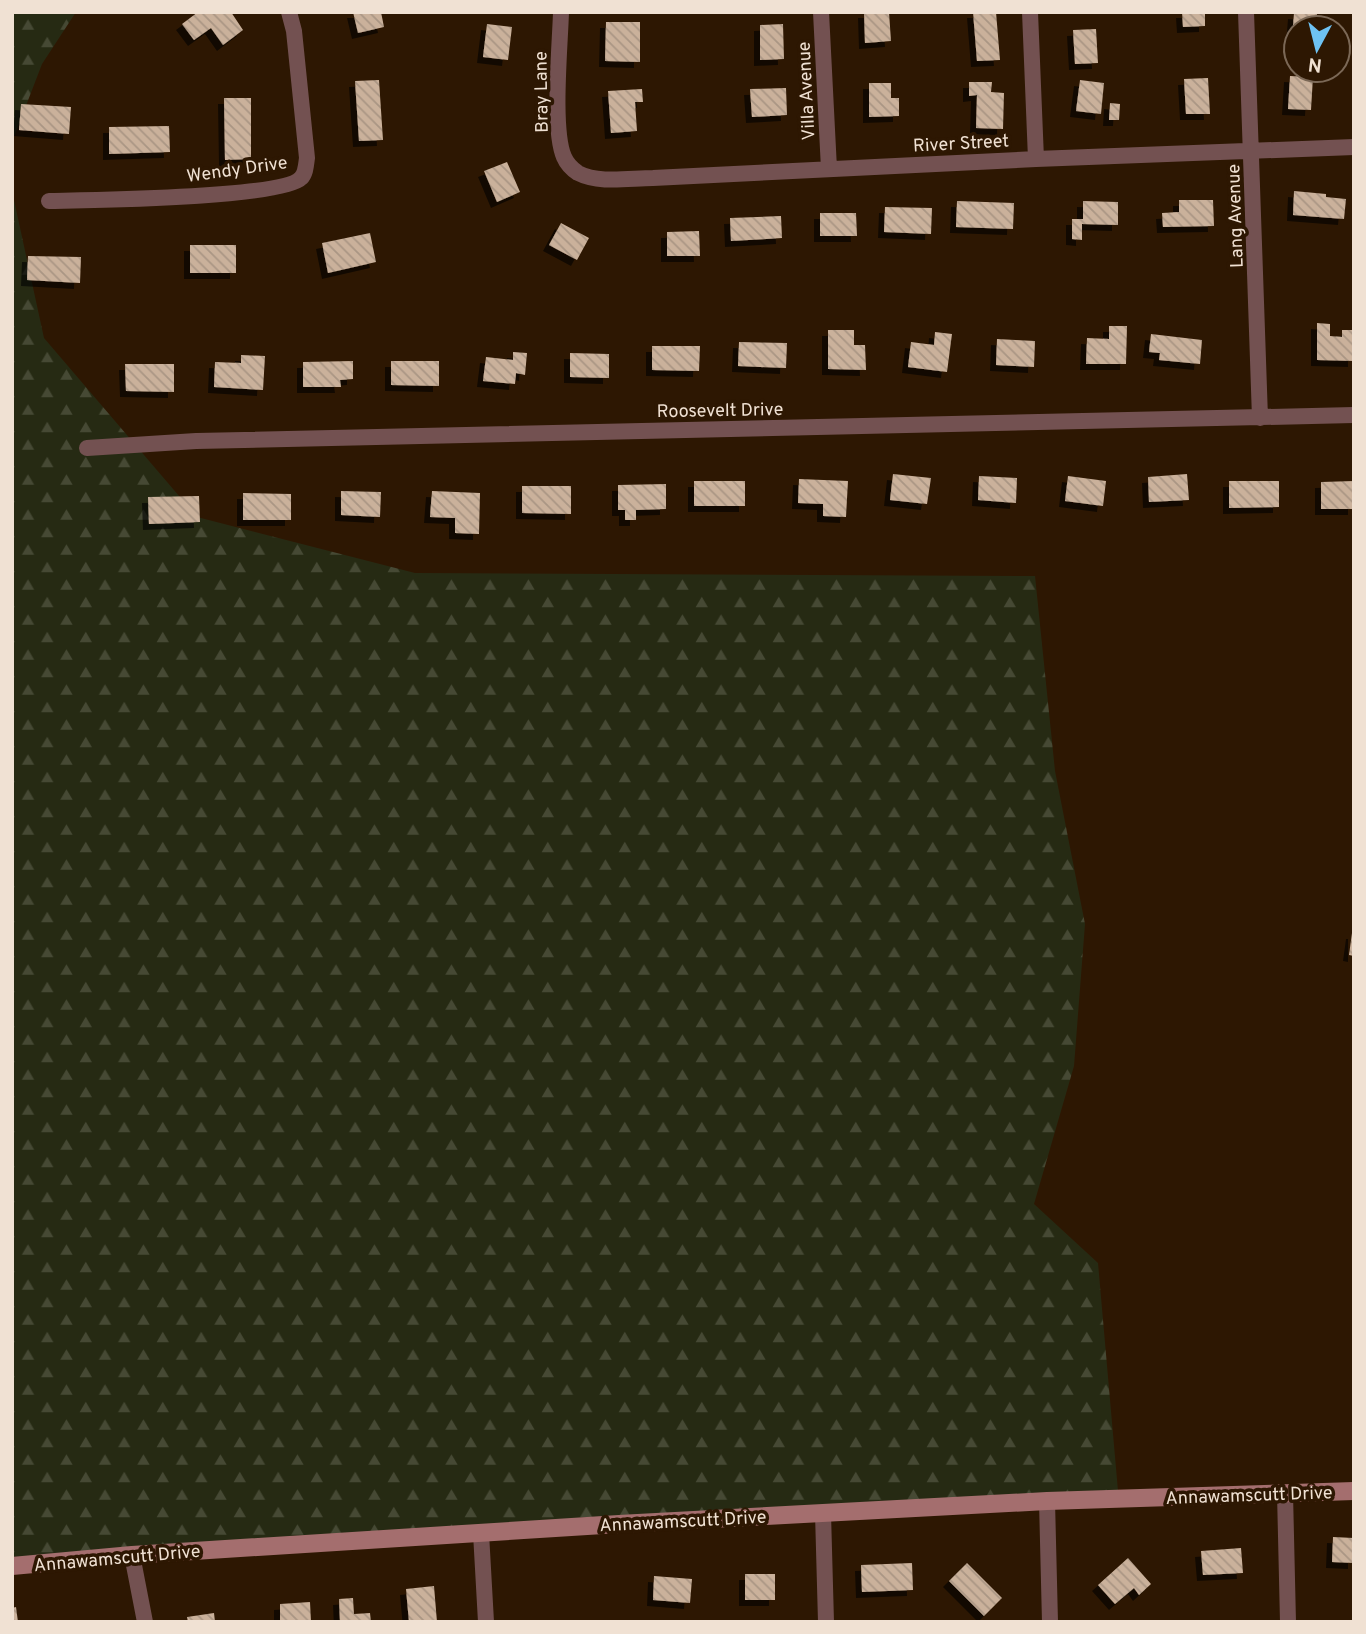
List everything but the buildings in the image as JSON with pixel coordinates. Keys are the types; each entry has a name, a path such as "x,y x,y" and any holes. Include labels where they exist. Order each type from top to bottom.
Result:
{"street":[{"name":"Wendy Drive","path":"50,201 188,196 279,187 303,177 307,158 294,31 289,12"},
{"name":"Bray Lane","path":"561,12 558,127 565,160 572,169"},
{"name":"Villa Avenue","path":"821,12 828,169"},
{"path":"1030,12 1036,159"},
{"name":"Lang Avenue","path":"1246,12 1260,418"},
{"name":"River Street","path":"572,169 596,178 642,178 1354,147"},
{"name":"Roosevelt Drive","path":"87,447 196,441 1354,415"},
{"name":"Annawamscutt Drive","path":"12,1566 481,1533 823,1513 1047,1501 1354,1491"},
{"path":"1285,1493 1288,1622"},
{"path":"1047,1501 1050,1622"},
{"path":"823,1513 825,1622"},
{"path":"481,1533 486,1622"},
{"path":"132,1556 145,1622"}],"green space":[{"path":"12,12 76,12 42,64 12,142"},
{"path":"12,191 44,338 197,517 415,573 1035,576 1055,771 1085,924 1074,1066 1034,1204 1098,1263 1118,1491 12,1559"}]}
